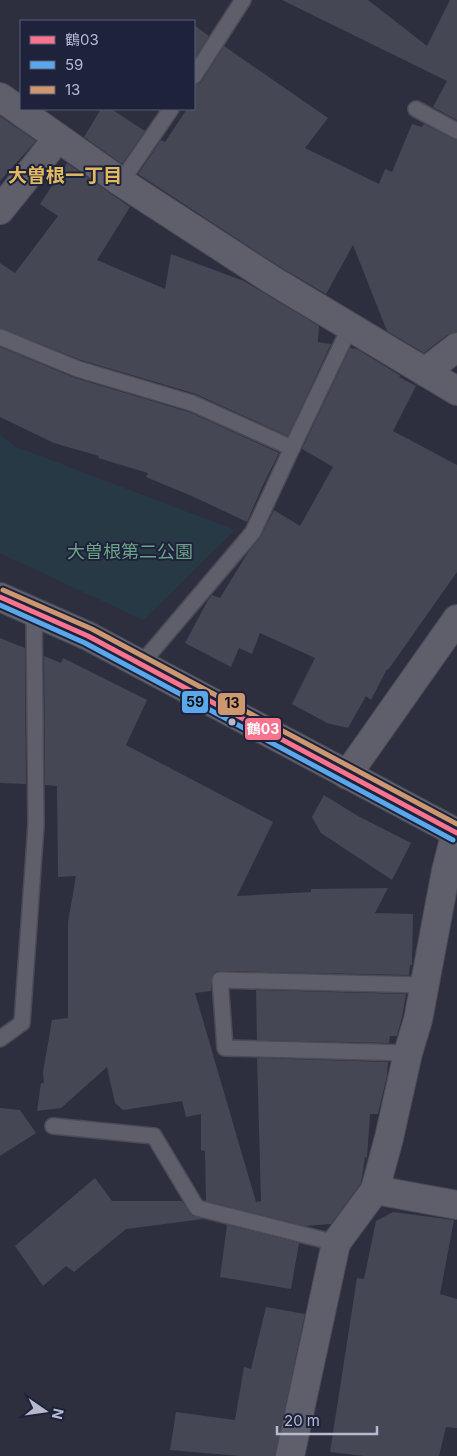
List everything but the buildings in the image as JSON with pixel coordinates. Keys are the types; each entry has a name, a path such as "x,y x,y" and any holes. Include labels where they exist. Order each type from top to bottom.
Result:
{"main road":[{"path":"0,597 88,636 456,832"}],"street":[{"path":"0,97 121,182 272,280 457,391"},
{"path":"0,210 58,138"},
{"path":"425,372 457,347"},
{"path":"347,775 457,618"},
{"path":"290,1456 336,1243 375,1190 389,1138 408,1053 418,1020 446,871 456,832"},
{"path":"375,1190 457,1205"}],"lane":[{"path":"195,74 243,0"},
{"path":"416,109 457,131"},
{"path":"121,182 170,110"},
{"path":"141,664 253,532 350,327"},
{"path":"0,337 78,369 192,403 292,448"},
{"path":"0,1039 22,1023 36,825 34,611"},
{"path":"408,1053 225,1048 220,980 425,985"},
{"path":"53,1126 154,1136 197,1208 336,1243"}],"green space":[{"name":"大曽根第二公園","path":"0,435 14,446 235,530 143,620 0,553"}],"transit line":[{"name":"13","path":"3,590 92,629 457,824"},
{"name":"鶴03","path":"0,597 88,636 457,833"},
{"name":"59","path":"0,605 85,643 453,840"}],"district":[{"name":"大曽根一丁目","path":"65,175"}]}
